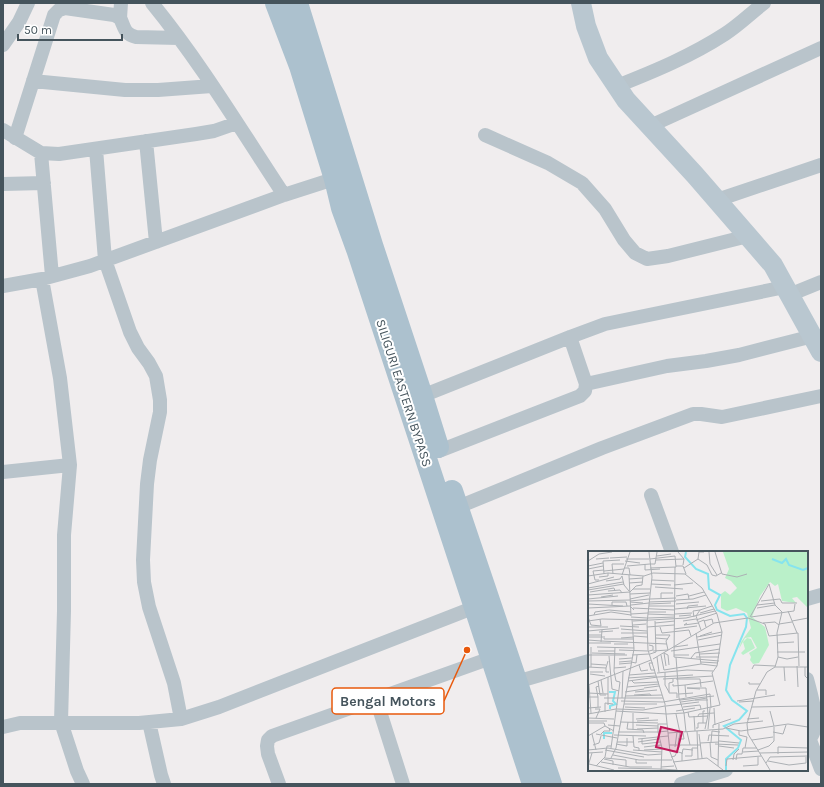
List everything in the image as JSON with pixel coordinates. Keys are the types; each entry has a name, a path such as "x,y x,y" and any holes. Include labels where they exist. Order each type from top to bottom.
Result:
{"main road":[{"name":"SILIGURI EASTERN BYPASS","path":"276,3 308,66"},
{"name":"SILIGURI EASTERN BYPASS","path":"297,3 308,66 343,176 372,245 458,507 482,604 491,658 509,684 533,784"},
{"name":"SILIGURI EASTERN BYPASS","path":"343,176 342,208 509,684 550,784"}],"street":[{"path":"3,45 19,22 28,3"},
{"path":"121,3 120,18 125,30 130,36 179,38"},
{"path":"152,3 179,38 284,195"},
{"path":"581,3 586,26 598,58 626,100 717,200 773,266 817,344 739,355 706,362 661,367 586,384"},
{"path":"617,86 667,66 698,51 727,33 764,3"},
{"path":"15,138 54,16 59,10 72,8 114,15 120,18"},
{"path":"650,126 821,48"},
{"path":"33,81 125,90 158,90 212,86"},
{"path":"3,130 41,154 59,154 214,131 237,123"},
{"path":"485,135 548,163 582,183 606,209 624,240 635,253 647,259 668,256 748,236"},
{"path":"146,141 156,242"},
{"path":"96,148 105,260 130,332 138,348 149,362 156,376 160,400 159,419 150,460 147,484 143,560 144,582 148,607 174,682 180,719"},
{"path":"41,154 44,183 47,278 70,465 64,535 64,611 61,722 76,772 83,784"},
{"path":"717,200 821,165"},
{"path":"3,286 47,278 105,260 284,195 343,176"},
{"path":"3,184 44,183"},
{"path":"422,396 570,337 612,323 787,291 821,282"},
{"path":"439,451 580,396 585,391 586,384 570,337"},
{"path":"458,507 602,448 693,414 722,417 821,396"},
{"path":"3,472 70,465"},
{"path":"651,495 672,551"},
{"path":"808,599 821,595"},
{"path":"102,723 144,723 180,719 220,707 482,604"},
{"path":"279,784 267,746 268,740 272,736 491,658"},
{"path":"509,684 588,661"},
{"path":"808,683 814,705 815,727 808,740 821,769"},
{"path":"376,699 404,784"},
{"path":"3,727 20,723 144,723"},
{"path":"144,723 164,784"},
{"path":"681,784 723,771"}],"place":[{"name":"Bengal Motors","path":"467,650"}]}
